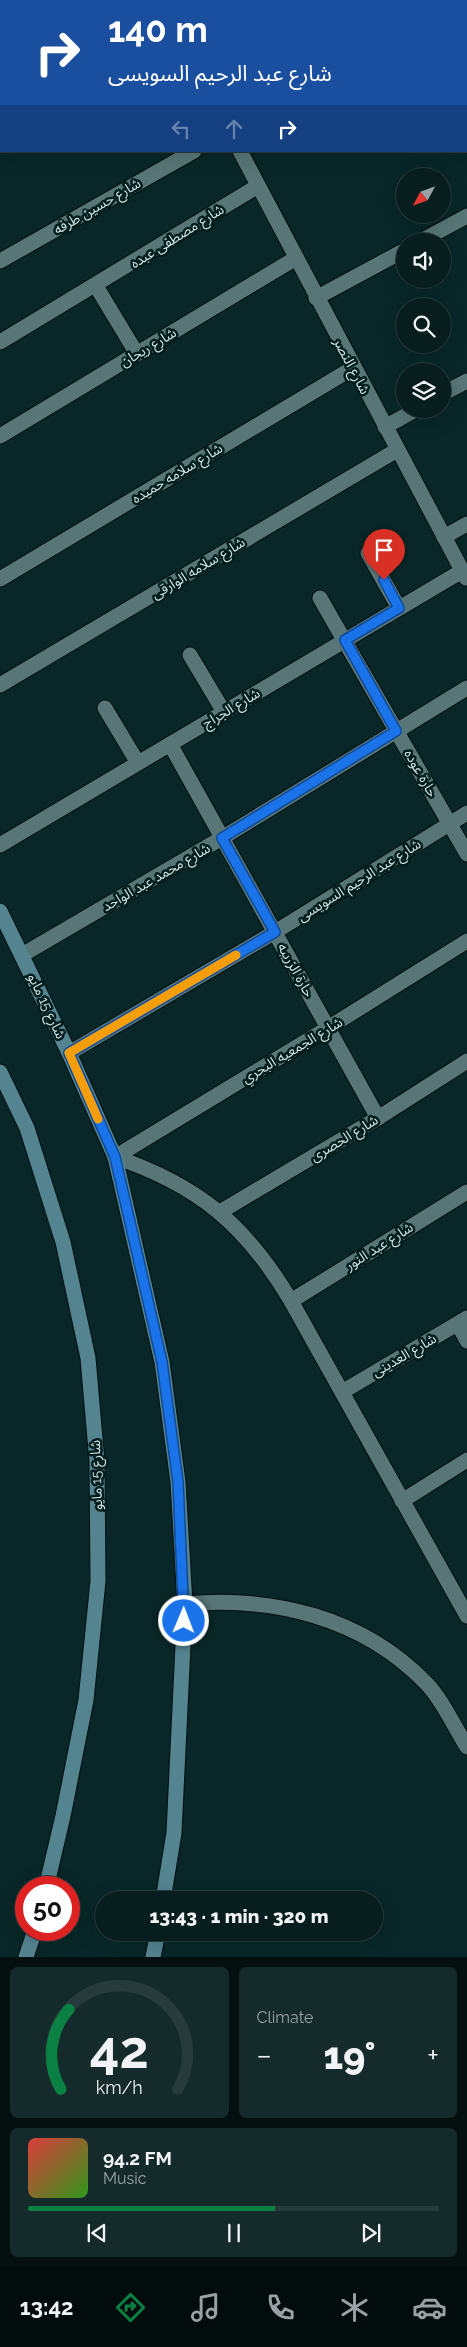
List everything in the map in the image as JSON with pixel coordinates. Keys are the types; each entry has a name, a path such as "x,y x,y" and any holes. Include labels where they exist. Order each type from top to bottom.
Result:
{"main road":[{"name":"شارع 15 مايو","path":"0,911 69,1053 115,1157 162,1362 178,1482 185,1604 174,1833 164,1891"},
{"name":"شارع 15 مايو","path":"0,1072 27,1128 63,1242 88,1358 97,1462 98,1581 86,1700 49,1876"},
{"path":"26,1957 31,1941"},
{"path":"153,1957 156,1941"}],"street":[{"name":"شارع حسين طرفه","path":"0,261 192,152"},
{"name":"شارع النصر","path":"241,152 353,368 465,575"},
{"name":"شارع مصطفى عبده","path":"0,342 96,286 258,186"},
{"path":"436,233 467,216"},
{"path":"316,298 396,255"},
{"name":"شارع ريحان","path":"0,436 296,258"},
{"path":"96,286 137,354"},
{"name":"شارع سلامه حميده","path":"0,579 353,368"},
{"path":"451,389 467,381"},
{"path":"385,427 401,418"},
{"name":"شارع سلامه الوارقى","path":"0,685 397,450"},
{"path":"444,537 467,524"},
{"path":"368,553 399,608"},
{"name":"شارع الجراج","path":"0,845 399,608 465,575"},
{"name":"حارة عوده","path":"320,598 467,854"},
{"path":"190,655 224,712"},
{"name":"شارع محمد عبد الواحد","path":"22,955 222,838 467,688"},
{"path":"105,708 138,763"},
{"name":"حارة الزريبه","path":"170,744 378,1118"},
{"name":"شارع عبد الرحيم السويسى","path":"69,1053 275,932 467,813"},
{"name":"شارع الجمعيه البحري","path":"115,1157 467,941"},
{"name":"شارع الحصرى","path":"220,1212 378,1118 467,1061"},
{"path":"115,1157 170,1179 196,1194 220,1212 258,1250 291,1301 467,1616"},
{"name":"شارع عبد النور","path":"291,1301 467,1192"},
{"path":"462,1321 467,1341"},
{"name":"شارع العدينى","path":"342,1392 462,1321"},
{"path":"402,1501 467,1460"},
{"path":"185,1604 215,1601 276,1605 306,1612 339,1624 371,1641 400,1661 427,1684 467,1747"}],"slow traffic":[{"path":"98,1119 69,1053 236,955"}],"route":[{"path":"184,1621 185,1604 178,1482 162,1362 115,1157 69,1053 275,932 222,838 396,731 345,640 399,608 384,580"}]}
